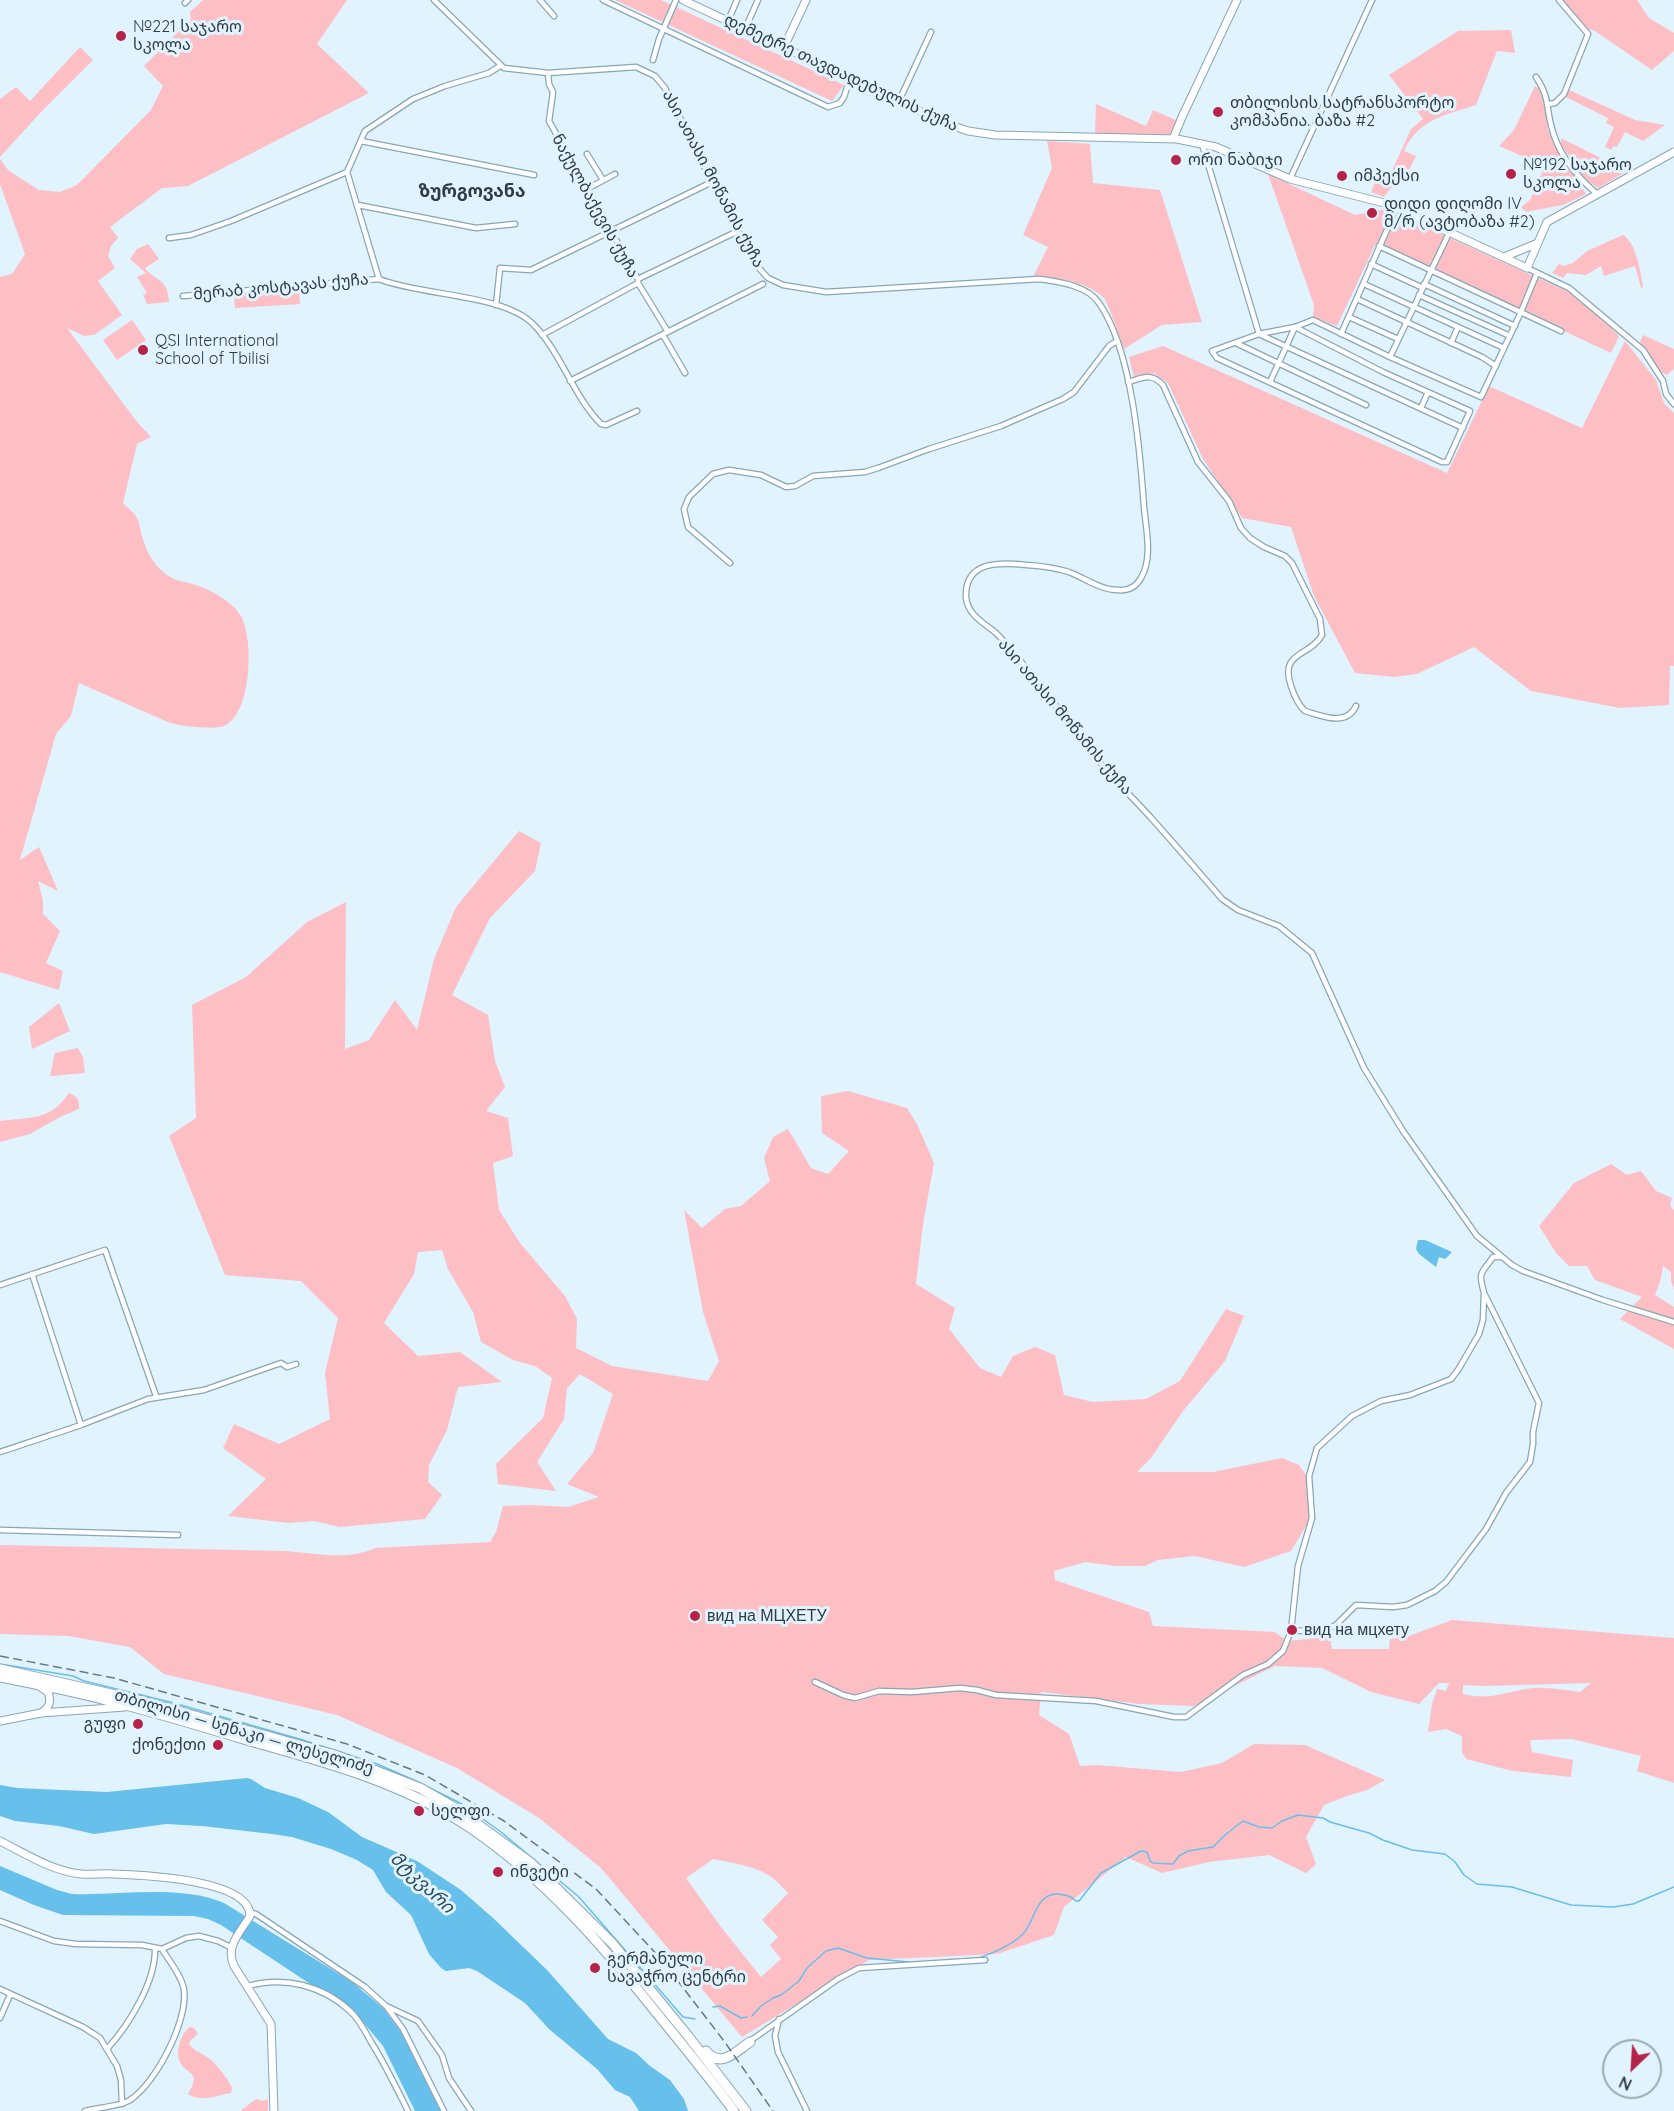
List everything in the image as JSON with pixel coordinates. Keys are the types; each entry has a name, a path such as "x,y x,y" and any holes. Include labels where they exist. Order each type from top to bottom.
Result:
{"highway":[{"name":"თბილისი — სენაკი — ლესელიძე","path":"0,1669 138,1700 335,1755 420,1788 472,1818 531,1863 612,1943 726,2083 746,2111"},
{"name":"თბილისი — სენაკი — ლესელიძე","path":"0,1677 133,1707 350,1770 408,1794 467,1826 524,1869 588,1930 734,2111"},
{"path":"688,2036 698,2040 719,2060 728,2058 750,2042"},
{"path":"726,2083 723,2069 728,2058"}],"street":[{"path":"434,0 500,66 489,73 413,99 365,131 346,172 379,279 402,287 506,307 528,319 542,335 570,381 601,424 606,425 637,411"},
{"path":"540,0 554,16"},
{"path":"603,0 828,106 840,103 850,78"},
{"path":"653,60 676,0"},
{"name":"დემეტრე თავდადებულის ქუჩა","path":"683,0 945,123 982,134 1173,139 1202,143 1230,152 1290,179 1392,207 1569,288 1643,350 1663,381 1665,395 1674,404"},
{"path":"728,21 737,0"},
{"path":"745,29 758,0"},
{"path":"784,47 806,0"},
{"path":"1173,139 1237,0"},
{"path":"1290,179 1372,0"},
{"path":"1548,104 1555,103 1564,94 1588,34 1559,0"},
{"path":"899,101 931,32"},
{"name":"ასი ათასი მოწამის ქუჩა","path":"500,66 548,73 627,66 645,70 655,76 665,88 758,267 768,278 795,288 826,292 1039,279 1063,283 1092,295 1102,308 1117,341 1128,382 1140,456 1147,534 1147,561 1140,580 1130,589 1110,590 1059,570 993,563 975,573 969,582 968,606 972,613 1013,652 1108,771 1222,899 1238,910 1279,926 1311,953 1364,1068 1385,1104 1468,1225 1478,1236 1501,1257 1523,1271 1674,1322"},
{"name":"ნაქულბაქევის ქუჩა","path":"548,73 549,84 554,92 549,121 638,281 685,373"},
{"path":"1536,77 1542,86 1548,104 1550,124 1564,156 1585,184 1597,194"},
{"path":"361,141 534,175"},
{"path":"1202,143 1259,334 1463,428"},
{"path":"1527,268 1546,222 1674,152"},
{"path":"587,154 603,180"},
{"path":"169,238 191,235 231,221 346,172"},
{"path":"587,189 615,174"},
{"path":"496,305 500,268 531,270 712,182"},
{"path":"358,205 476,228 515,224"},
{"path":"1341,334 1390,223 1392,207"},
{"path":"542,335 638,281 738,231"},
{"path":"1390,357 1449,233"},
{"path":"1503,257 1538,243"},
{"path":"1379,246 1561,331"},
{"path":"1371,264 1515,326"},
{"path":"1295,327 1383,372 1470,411 1447,462 1442,462 1217,358 1212,351 1259,334 1295,327 1313,320 1481,397 1537,273"},
{"name":"მერაბ კოსტავას ქუჩა","path":"183,296 379,279"},
{"path":"570,381 763,284"},
{"path":"1364,284 1504,348"},
{"path":"1419,295 1510,336"},
{"path":"1357,299 1496,366"},
{"path":"1349,317 1398,339"},
{"path":"1270,382 1295,327"},
{"path":"1451,343 1458,327"},
{"path":"730,563 688,527 684,509 689,497 713,474 729,470 762,475 786,487 795,486 813,476 865,472 878,468 1001,426 1063,399 1074,392 1109,346 1117,341"},
{"path":"1236,343 1366,405"},
{"path":"1128,382 1147,377 1156,378 1163,385 1198,462 1229,501 1241,528 1250,538 1285,556 1292,563 1320,619 1322,635 1315,644 1293,658 1288,669 1292,687 1302,708 1305,711 1338,719 1349,716 1356,706"},
{"path":"1421,408 1428,392"},
{"path":"0,1285 105,1250 156,1396"},
{"path":"1291,1631 1325,1630 1336,1625 1356,1605 1393,1607 1407,1605 1435,1591 1446,1582 1486,1529 1506,1493 1530,1462 1539,1403 1484,1293 1480,1279 1481,1272 1493,1257 1501,1257"},
{"path":"32,1274 81,1425"},
{"path":"814,1682 855,1698 879,1691 912,1692 960,1688 996,1695 1096,1701 1174,1718 1186,1717 1244,1675 1278,1658 1283,1651 1291,1631 1298,1566 1312,1518 1309,1476 1317,1448 1352,1416 1381,1401 1410,1395 1450,1378 1458,1370 1479,1334 1483,1320 1484,1293"},
{"path":"0,1452 81,1425 156,1396 204,1390 281,1363 287,1367 296,1364"},
{"path":"0,1530 178,1534"},
{"path":"35,1684 48,1692 50,1700 46,1710 41,1713"},
{"path":"0,1721 41,1713 133,1707"},
{"path":"0,1841 59,1869 81,1874 138,1876 215,1886 242,1899 247,1904 250,1915 230,1947 230,1955 234,1966 272,2024 274,2111"},
{"path":"250,1915 256,1914 365,1987 386,2006 403,2029 444,2111"},
{"path":"0,1921 54,1941 76,1944 142,1945 162,1949 186,1938 199,1936 230,1947"},
{"path":"107,2049 116,2040 136,2008 155,1960 155,1948"},
{"path":"84,2111 130,2101 151,2078 170,2047 184,2005 184,1990 162,1949"},
{"path":"750,2042 837,1979 859,1968 986,1960"},
{"path":"248,1986 263,1982 296,1982 311,1987 351,2012 386,2067 408,2111"},
{"path":"0,1989 83,2026 100,2038 117,2066 121,2080 122,2104"},
{"path":"0,2018 10,1995"},
{"path":"386,2006 418,2021 442,2055 449,2078 471,2111"},
{"path":"779,2019 775,2036 778,2052 807,2111"}],"shaded area":[{"path":"203,0 347,0 317,44 369,93 188,186 162,188 110,227 118,238 111,246 108,256 115,268 98,281 122,315 94,335 84,336 67,328 137,422 151,437 137,444 123,503 137,518 150,556 157,566 170,577 212,592 237,610 245,627 249,658 245,692 240,707 233,719 224,726 213,728 170,723 79,683 71,716 56,734 20,860 39,847 58,891 38,881 43,901 43,914 60,931 46,963 63,971 59,990 0,972 0,277 12,274 25,254 0,184 0,159 9,171 39,190 60,192 77,185 151,110 163,86 144,66 185,25 191,22 190,12"},
{"path":"615,0 661,0 844,85 832,101"},
{"path":"1563,0 1637,0 1649,18 1674,33 1674,51 1652,70 1595,31 1588,29"},
{"path":"1511,30 1515,53 1497,51 1476,105 1425,125 1410,140 1404,151 1416,156 1407,175 1399,177 1384,197 1371,192 1375,182 1385,186 1411,129 1423,119 1389,75 1458,31"},
{"path":"80,47 93,60 0,157 0,99 16,87 30,101"},
{"path":"1535,86 1540,89 1546,107 1548,130 1564,161 1578,179 1576,182 1538,182 1545,166 1499,146 1514,130"},
{"path":"1567,89 1635,120 1665,125 1643,141 1625,132 1617,147 1614,146 1611,150 1605,147 1614,127 1606,123 1608,118 1566,97"},
{"path":"1096,104 1146,126 1153,110 1178,121 1172,136 1167,137 1095,134"},
{"path":"1561,138 1627,171 1598,188 1583,178 1561,144"},
{"path":"1047,141 1090,144 1093,183 1160,190 1202,322 1162,325 1124,349 1103,297 1079,284 1060,279 1033,277 1048,247 1023,235 1052,168"},
{"path":"1268,174 1355,215 1386,209 1571,293 1619,336 1611,353 1376,243 1337,326 1313,317 1314,305"},
{"path":"1536,187 1582,188 1586,194 1563,205 1526,212 1521,207 1530,200"},
{"path":"1623,235 1635,251 1643,287 1641,288 1635,266 1604,276 1601,266 1586,275 1567,273 1563,278 1552,273 1559,264 1563,266 1573,263 1587,251"},
{"path":"148,244 159,259 145,268 166,288 169,302 147,304 143,295 147,293 137,277 146,273 130,259 137,249"},
{"path":"299,291 300,304 235,308 234,295"},
{"path":"132,320 146,340 117,360 103,340"},
{"path":"1643,335 1674,349 1674,369 1667,375 1661,372 1642,347 1640,342"},
{"path":"1625,341 1656,380 1664,403 1674,413 1674,666 1670,666 1669,705 1620,708 1531,691 1474,647 1417,674 1394,677 1355,673 1314,596 1291,527 1242,518 1203,459 1168,383 1154,373 1134,378 1129,357 1163,346 1447,473 1489,386 1582,428"},
{"path":"519,831 541,843 535,871 490,918 452,995 488,1015 495,1061 505,1087 486,1111 508,1118 513,1156 493,1163 499,1210 520,1243 565,1296 577,1319 576,1348 612,1366 708,1381 719,1361 703,1312 684,1210 702,1228 725,1209 741,1206 770,1181 764,1158 773,1137 788,1129 811,1168 828,1174 849,1151 822,1133 821,1096 848,1091 907,1108 917,1124 934,1163 923,1224 916,1284 955,1308 949,1329 980,1368 1001,1377 1013,1356 1035,1347 1055,1355 1064,1395 1093,1402 1146,1399 1180,1381 1226,1309 1244,1316 1225,1361 1183,1411 1151,1458 1137,1472 1213,1472 1282,1458 1299,1465 1313,1493 1309,1521 1291,1551 1244,1567 1195,1556 1158,1560 1145,1566 1116,1566 1085,1562 1054,1571 1055,1580 1149,1612 1153,1626 1275,1632 1287,1641 1330,1637 1332,1649 1389,1649 1390,1639 1406,1637 1452,1620 1674,1638 1674,1783 1637,1771 1641,1756 1572,1739 1530,1740 1532,1752 1573,1760 1571,1777 1513,1771 1466,1759 1462,1752 1462,1736 1446,1729 1428,1732 1432,1704 1437,1689 1446,1691 1449,1683 1439,1683 1419,1704 1371,1692 1322,1668 1275,1666 1194,1706 1140,1704 1041,1692 1039,1715 1069,1734 1080,1766 1097,1765 1181,1772 1222,1763 1254,1744 1305,1745 1385,1780 1367,1790 1324,1805 1306,1837 1316,1864 1306,1873 1269,1855 1209,1862 1162,1873 1126,1857 1064,1907 1054,1935 997,1954 869,1960 742,2037 601,1868 539,1818 457,1768 337,1715 164,1674 130,1647 68,1636 0,1634 0,1545 285,1551 342,1555 365,1552 375,1548 490,1542 496,1532 503,1506 568,1507 599,1497 567,1484 593,1453 613,1394 580,1374 567,1388 564,1419 537,1462 556,1491 498,1484 496,1464 543,1418 552,1378 535,1366 513,1360 481,1342 473,1312 448,1269 442,1250 418,1252 414,1274 384,1323 418,1356 460,1352 502,1382 458,1387 447,1430 429,1465 428,1482 442,1495 425,1519 340,1527 314,1521 289,1523 228,1516 266,1479 223,1448 234,1424 279,1444 330,1419 325,1373 338,1318 301,1281 225,1275 169,1136 196,1118 192,1005 246,977 307,922 346,902 345,1049 369,1040 395,1000 417,1030 434,959 456,907","holes":["1591,1683 1580,1692 1539,1688 1491,1696 1463,1694 1463,1685","713,1859 761,1871 774,1879 788,1893 762,1920 778,1937 770,1945 781,1959 761,1977 686,1878"]},
{"path":"59,1003 70,1031 32,1049 29,1027"},
{"path":"78,1048 83,1057 85,1073 50,1076 55,1053"},
{"path":"69,1093 77,1099 79,1109 30,1134 0,1142 0,1121 30,1118 47,1113 55,1109"},
{"path":"1611,1164 1627,1175 1641,1171 1656,1191 1672,1198 1670,1206 1674,1210 1674,1289 1671,1272 1663,1266 1655,1295 1674,1307 1674,1349 1620,1319 1642,1297 1595,1280 1587,1266 1569,1266 1556,1253 1539,1226 1574,1183"},
{"path":"190,2027 194,2028 198,2034 189,2044 194,2050 208,2057 220,2070 232,2088 231,2093 209,2098 198,2098 188,2094 194,2078 181,2064 178,2053 182,2038"},
{"path":"256,2099 262,2101 268,2099 268,2111 240,2111"}],"water":[{"path":"1418,1240 1425,1240 1452,1252 1445,1259 1439,1257 1436,1267 1419,1254 1416,1249"},
{"name":"მტკვარი","path":"247,1778 265,1788 298,1798 328,1812 362,1837 417,1861 461,1890 547,1970 608,2039 636,2053 670,2080 684,2099 688,2111 639,2111 630,2097 615,2090 597,2069 549,2029 525,2003 477,1971 469,1968 446,1971 441,1968 429,1954 411,1915 386,1892 373,1870 357,1860 292,1837 272,1834 166,1824 94,1834 59,1826 15,1821 0,1816 0,1785 17,1788 107,1792"},
{"path":"0,1866 72,1894 169,1892 207,1897 224,1903 352,1982 383,2008 404,2036 441,2111 415,2111 383,2046 357,2015 221,1925 194,1916 63,1915 0,1890"}],"waterway":[{"path":"0,1664 73,1676 84,1681 170,1702 303,1740 377,1764 462,1804 501,1832 579,1897 683,2017 695,2019"},
{"path":"976,1959 1001,1949 1023,1934 1045,1898 1059,1894 1079,1901 1101,1873 1141,1851 1147,1852 1153,1863 1173,1864 1179,1856 1188,1851 1213,1847 1243,1821 1259,1827 1272,1828 1298,1815 1323,1818 1412,1850 1445,1854 1455,1862 1464,1875 1477,1884 1512,1887 1571,1905 1613,1907 1633,1904 1674,1887"},
{"path":"752,2016 761,2006 781,1995 799,1981 807,1968 826,1951 838,1948 867,1958 909,1962"},
{"path":"713,2007 720,2006 741,2018 747,2017"}],"railway":[{"path":"0,1656 114,1678 347,1744 425,1775 504,1821 596,1889 661,1959 724,2041 773,2111"}],"place":[{"name":"№221 საჯარო სკოლა","path":"121,36"},
{"name":"თბილისის სატრანსპორტო კომპანია. ბაზა #2","path":"1218,112"},
{"name":"ორი ნაბიჯი","path":"1176,160"},
{"name":"№192 საჯარო სკოლა","path":"1511,174"},
{"name":"იმპექსი","path":"1342,176"},
{"name":"დიდი დიღომი IV მ/რ (ავტობაზა #2)","path":"1372,213"},
{"name":"QSI International School of Tbilisi","path":"143,350"},
{"name":"вид на МЦХЕТУ","path":"695,1616"},
{"name":"вид на мцхету","path":"1292,1630"},
{"name":"გუფი","path":"138,1724"},
{"name":"ქონექთი","path":"218,1745"},
{"name":"სელფი","path":"419,1811"},
{"name":"ინვეტი","path":"498,1872"},
{"name":"გერმანული სავაჭრო ცენტრი","path":"595,1968"}],"district":[{"name":"ზურგოვანა","path":"472,192"}]}
